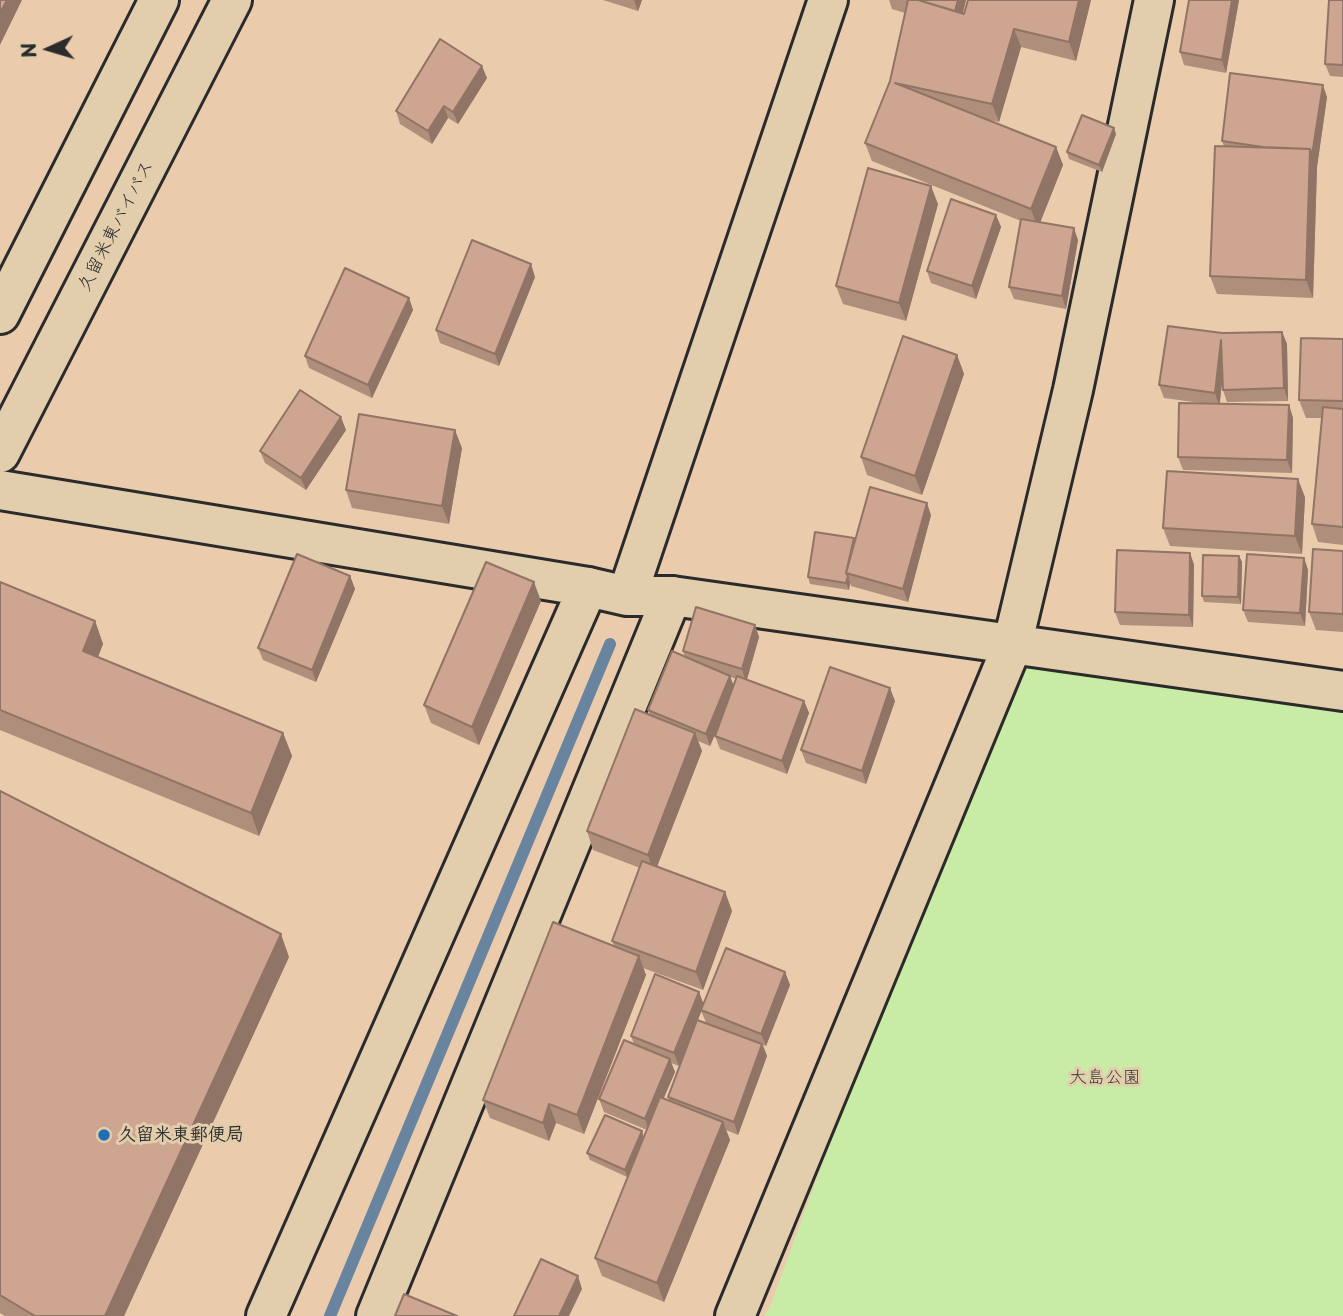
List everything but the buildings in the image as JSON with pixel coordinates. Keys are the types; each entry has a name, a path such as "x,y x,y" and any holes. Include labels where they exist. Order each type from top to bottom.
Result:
{"main road":[{"path":"0,314 159,0"},
{"name":"久留米東バイパス","path":"0,453 232,0"},
{"path":"627,596 828,0"},
{"path":"736,1316 1012,646 1073,390 1154,0"},
{"path":"0,490 588,587 627,596 672,596 1343,691"},
{"path":"266,1316 588,587"},
{"path":"376,1316 672,596"}],"green space":[{"name":"大島公園","path":"1012,646 1343,689 1343,1316 764,1316 769,1309"}],"waterway":[{"path":"330,1316 610,644"}],"place":[{"name":"久留米東郵便局","path":"104,1135"}]}
